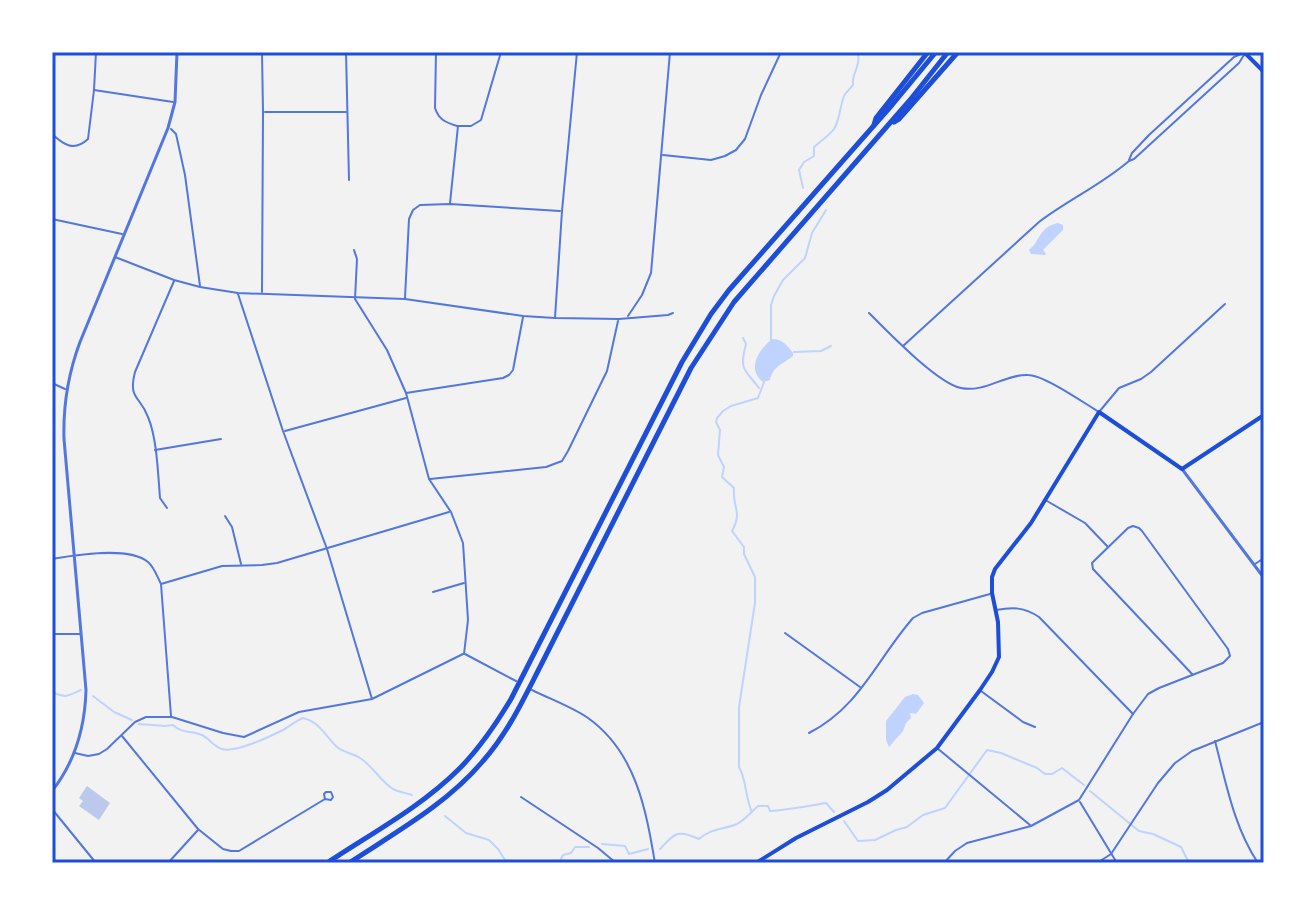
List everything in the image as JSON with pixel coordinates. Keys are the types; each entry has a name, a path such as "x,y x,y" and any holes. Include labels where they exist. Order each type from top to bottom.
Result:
{"highway":[{"path":"873,127 876,118 928,52"},
{"path":"327,863 428,796 458,770 484,741 511,699 695,339 729,290 936,52"},
{"path":"349,863 452,792 484,761 499,741 519,708 691,368 716,328 744,290 887,128 948,52"},
{"path":"887,128 899,119 958,52"}],"main road":[{"path":"1244,52 1264,72"},
{"path":"759,862 807,832 868,802 937,748 992,672 1000,650 992,593 995,569 1045,501 1099,412 1182,469 1264,416"}],"street":[{"path":"52,134 72,147 81,146 88,139 96,52"},
{"path":"52,791 68,769 86,706 64,439 66,390 72,363 168,128 175,102 177,52"},
{"path":"262,52 262,293"},
{"path":"346,52 349,180"},
{"path":"436,52 435,108 444,122 458,126 471,126 481,120 501,52"},
{"path":"555,318 577,52"},
{"path":"628,317 651,273 670,52"},
{"path":"662,155 711,160 736,150 745,139 781,52"},
{"path":"1129,161 1137,148 1166,120 1234,57 1244,52"},
{"path":"903,346 1039,222 1134,159 1239,63 1244,52"},
{"path":"94,90 175,102"},
{"path":"1176,111 1182,116"},
{"path":"263,112 348,112"},
{"path":"1166,120 1171,126"},
{"path":"450,204 458,126"},
{"path":"168,128 176,134 185,175 200,287"},
{"path":"1137,148 1142,152"},
{"path":"405,299 409,219 413,210 420,205 562,211"},
{"path":"52,219 123,234"},
{"path":"354,250 357,259 355,299 387,350 406,396 429,479 451,512 463,543 468,620 464,654"},
{"path":"114,257 174,280 238,293 405,299 555,318 619,319 673,313"},
{"path":"167,508 160,498 149,417 135,396 132,383 174,280"},
{"path":"238,293 283,431 327,549 372,699"},
{"path":"869,313 903,346 955,386 977,388 1032,375 1099,412 1119,388 1151,372 1225,304"},
{"path":"283,431 406,396 503,378 513,370 523,316"},
{"path":"429,479 546,467 562,461 607,371 619,319"},
{"path":"52,383 66,390"},
{"path":"155,450 221,439"},
{"path":"1182,469 1264,578"},
{"path":"1045,501 1085,523 1108,547"},
{"path":"161,584 222,566 262,565 327,549 451,512"},
{"path":"225,516 232,527 241,565"},
{"path":"944,863 967,843 1031,826 1079,800 1133,714 1153,691 1226,662 1230,656 1228,649 1139,528 1128,528 1092,563 1094,571 1193,675"},
{"path":"52,559 124,553 138,556 155,571 161,584 172,717"},
{"path":"1254,564 1264,558"},
{"path":"433,592 465,583"},
{"path":"809,733 828,723 854,699 913,618 992,593"},
{"path":"995,610 1018,607 1039,617 1133,714"},
{"path":"785,633 861,688"},
{"path":"52,634 81,634"},
{"path":"74,753 88,756 99,754 140,719 158,716 244,737 299,712 372,699 464,654"},
{"path":"464,654 588,718 614,741 635,779 647,817 655,863"},
{"path":"980,690 1023,722 1035,727"},
{"path":"1097,863 1111,854 1169,768 1187,754 1264,722"},
{"path":"121,735 198,829 223,849 239,851 325,799"},
{"path":"1215,741 1239,826 1258,863"},
{"path":"937,748 1031,826"},
{"path":"521,797 616,863"},
{"path":"1079,800 1117,863"},
{"path":"52,809 96,863"},
{"path":"168,863 198,829"}],"water":[{"path":"1058,223 1063,225 1063,230 1043,250 1046,254 1031,254 1029,250 1044,231"},
{"path":"772,339 784,343 793,356 776,368 770,380 763,382 756,372 756,362 760,352"},
{"path":"913,694 924,703 916,714 910,713 911,718 903,731 889,747 886,721 905,697"}],"building":[{"path":"87,786 110,803 99,820 79,806 83,801 79,798"}],"waterway":[{"path":"803,188 799,170 804,162 814,156 814,147 834,129 844,96 853,85 859,52"},
{"path":"771,340 774,296 783,280 805,258 812,233 826,210"},
{"path":"743,338 746,344 744,369 759,388"},
{"path":"794,352 821,351 831,346"},
{"path":"752,812 739,767 739,707 755,603 755,577 744,554 744,547 732,531 737,514 734,488 722,477 724,467 718,455 720,430 716,422 723,411 731,406 758,398 764,382"},
{"path":"52,692 66,696 81,690"},
{"path":"93,696 114,712 132,720"},
{"path":"139,724 173,725 180,730 202,735 219,748 228,750 260,740 303,718 318,726 340,749 365,761 393,789 412,795"},
{"path":"844,821 858,841 875,840 907,827 923,815 945,808 987,750 1001,753 1045,774 1062,768 1084,785"},
{"path":"1090,791 1139,831 1181,847 1189,863"},
{"path":"660,849 677,834 699,839 712,831 737,824 758,806 768,806 770,811 826,803 834,812"},
{"path":"445,816 466,833 489,840 505,860 515,863"},
{"path":"602,844 625,846 629,854 648,849"},
{"path":"559,863 563,855 571,853 575,847 589,847"}]}
